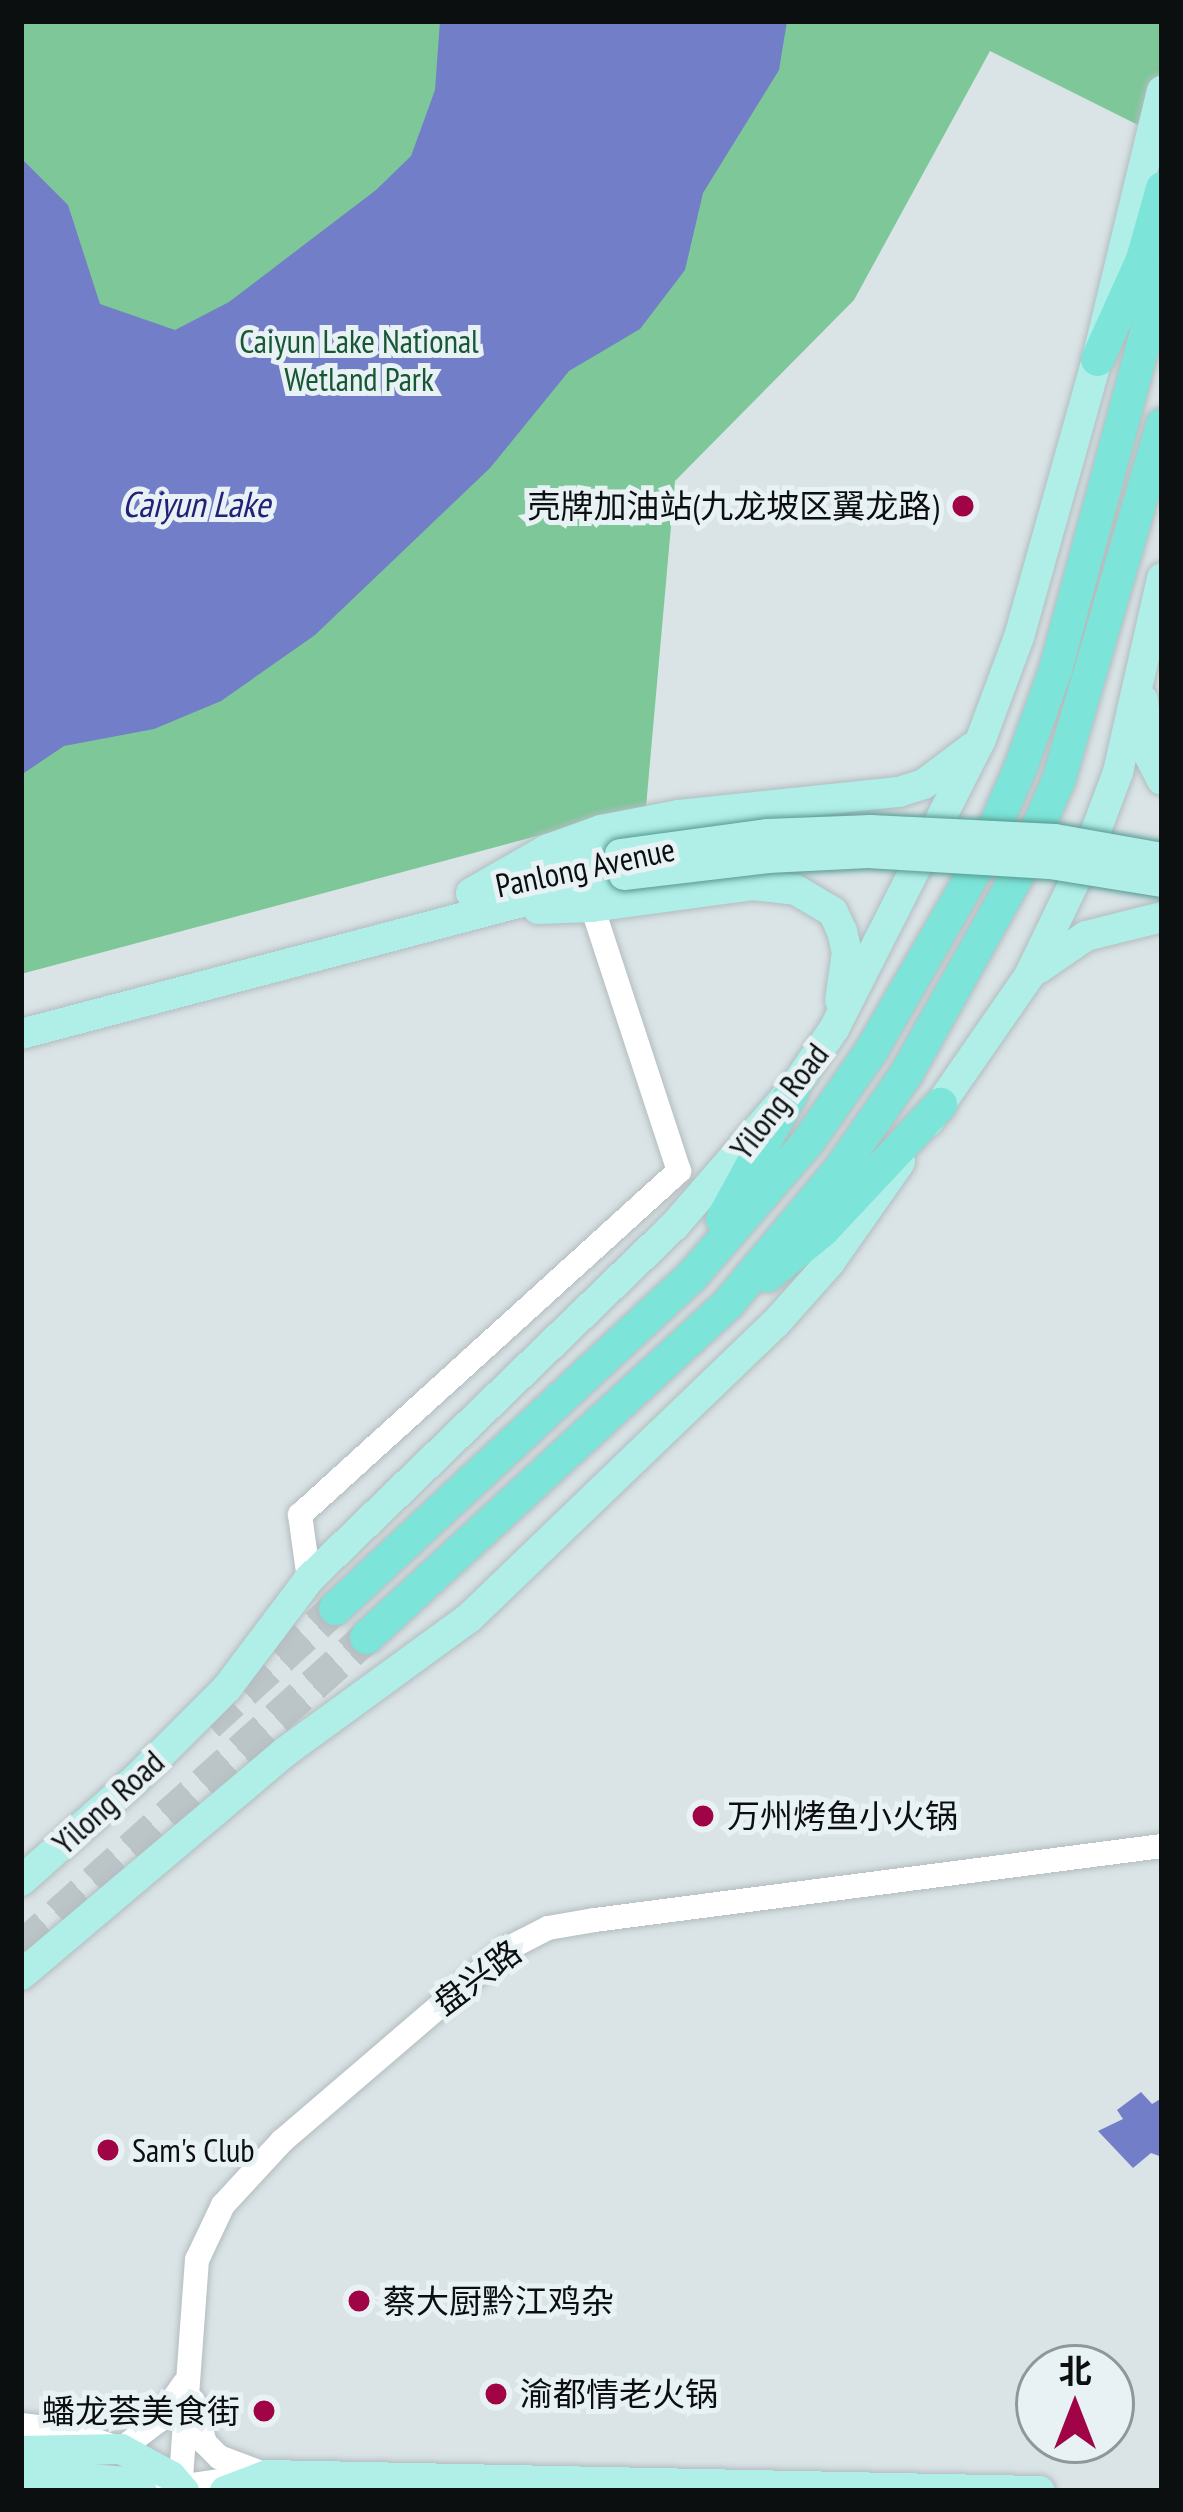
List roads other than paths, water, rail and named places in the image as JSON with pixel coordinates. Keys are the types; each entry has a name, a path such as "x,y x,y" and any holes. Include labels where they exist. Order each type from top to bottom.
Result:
{"highway":[{"path":"1097,359 1152,266 1152,183"},
{"name":"Yilong Road","path":"335,1608 692,1275 807,1142 871,1050 977,866 1055,669 1152,266"},
{"path":"727,1304 838,1171 906,1073 1016,877 1092,678 1162,424"},
{"path":"692,1275 793,1089"},
{"path":"366,1637 727,1304 802,1250 940,1105"}],"main road":[{"name":"Yilong Road","path":"21,1881 136,1779 227,1688 309,1579 675,1225 793,1089 834,1029 981,739 1019,638 1152,183 1162,91"},
{"path":"21,1975 268,1766 469,1618 716,1385 830,1262 1029,976 1106,811 1162,578"},
{"path":"1142,658 1148,753 1162,780"},
{"path":"477,901 548,849 601,830 679,815 899,792 924,784 981,739"},
{"name":"Panlong Avenue","path":"21,1014 622,864 767,834 871,830 1055,839 1162,858"},
{"name":"Panlong Avenue","path":"622,864 868,854 1050,863 1162,882"},
{"path":"477,901 592,908 753,885 796,890 833,912 847,952 834,1029"},
{"name":"Panlong Avenue","path":"21,1034 477,901"},
{"path":"1029,976 1086,936 1162,917"},
{"path":"21,2473 121,2449 168,2490"},
{"path":"21,2451 168,2490"},
{"path":"225,2491 267,2475 1040,2491"}],"street":[{"path":"309,1579 300,1515 680,1171 592,908"},
{"name":"盘兴路","path":"168,2490 188,2375 197,2260 223,2205 282,2141 506,1950 548,1928 595,1920 1162,1846"},
{"path":"21,2425 63,2430 121,2449 175,2402 188,2375"},
{"path":"188,2375 205,2443 235,2467 267,2475"},
{"path":"168,2490 267,2475"}],"water":[{"name":"Caiyun Lake","path":"440,21 787,21 779,70 703,193 685,270 640,329 569,371 490,468 315,635 221,701 154,729 64,746 21,775 21,158 68,205 100,304 175,330 229,302 376,190 411,156 435,90"},
{"path":"1141,2092 1152,2104 1162,2098 1162,2157 1151,2153 1133,2168 1098,2131 1123,2119 1117,2110"}],"tunnel":[{"path":"208,1724 335,1608"},
{"path":"21,1947 366,1637"}],"place":[{"name":"壳牌加油站(九龙坡区翼龙路)","path":"963,506"},
{"name":"万州烤鱼小火锅","path":"703,1816"},
{"name":"Sam's Club","path":"108,2150"},
{"name":"蔡大厨黔江鸡杂","path":"359,2301"},
{"name":"渝都情老火锅","path":"496,2394"},
{"name":"蟠龙荟美食街","path":"264,2411"}],"park label":[{"name":"Caiyun Lake National Wetland Park","path":"359,360"}]}
